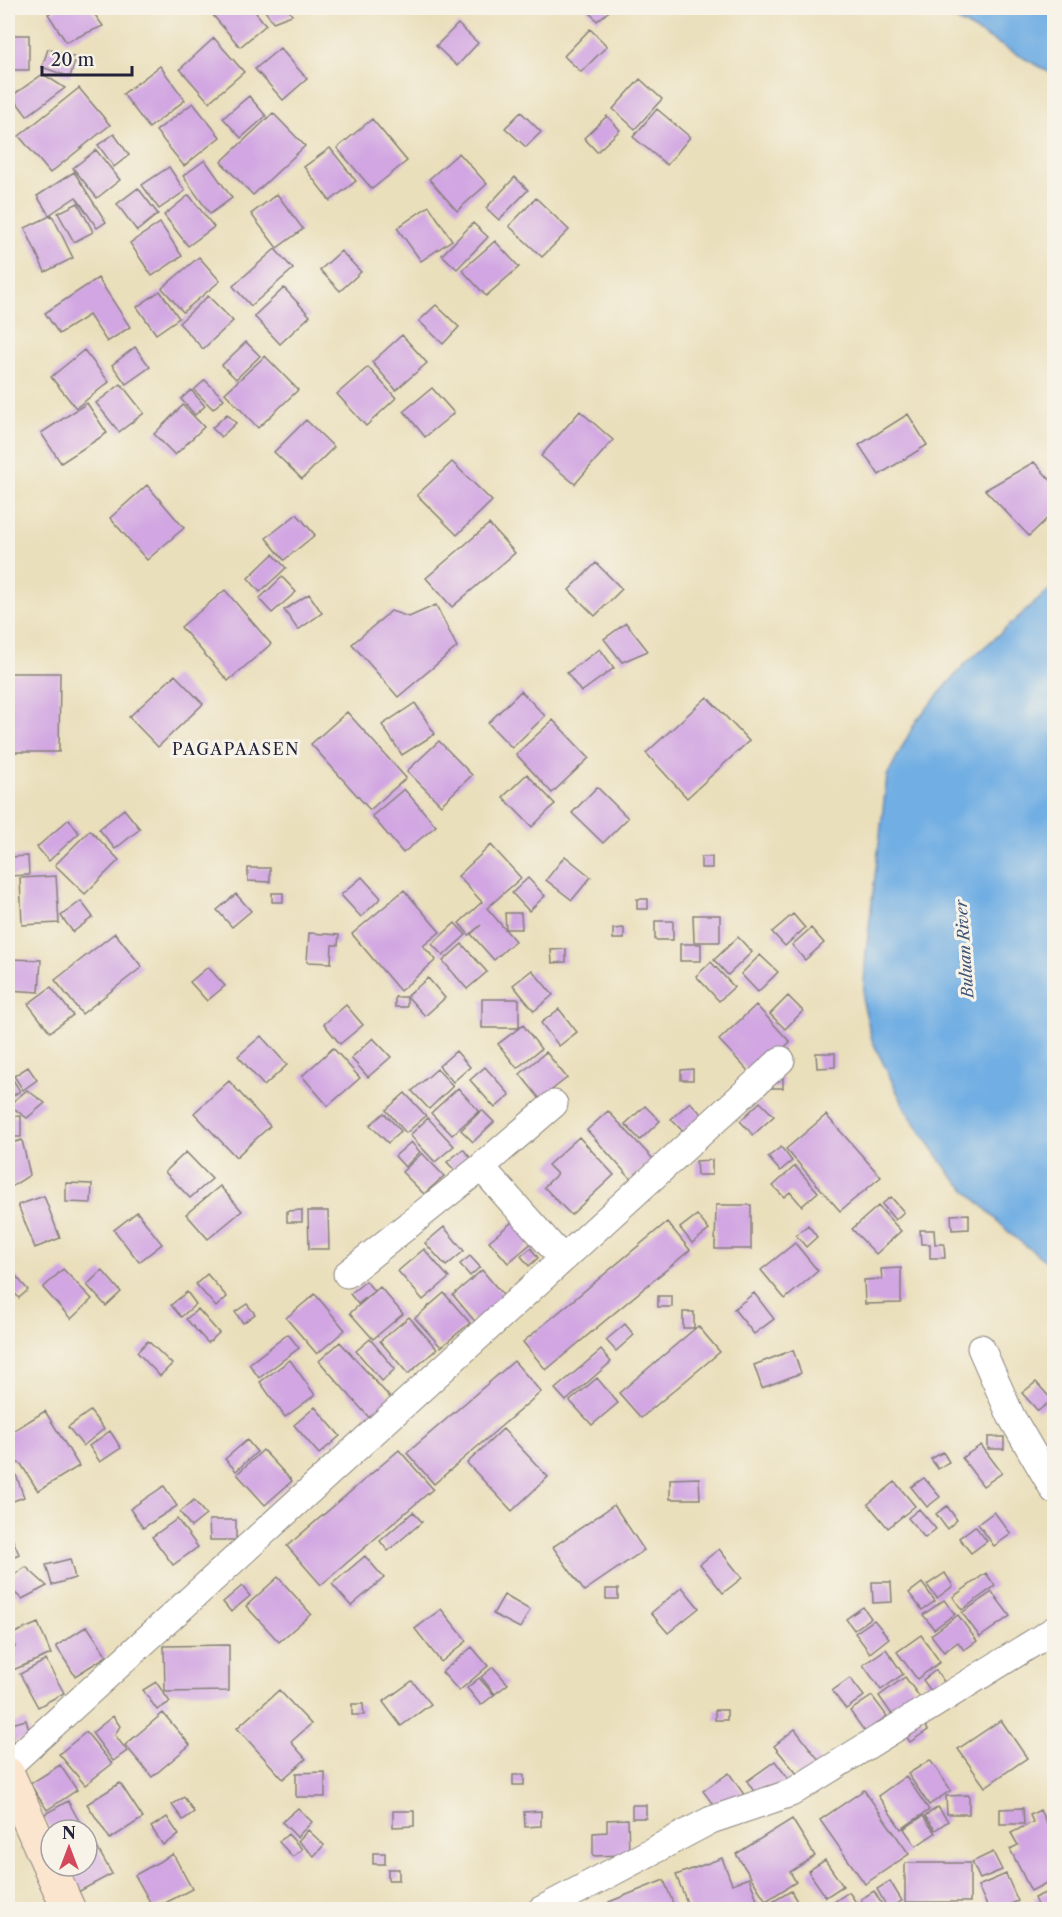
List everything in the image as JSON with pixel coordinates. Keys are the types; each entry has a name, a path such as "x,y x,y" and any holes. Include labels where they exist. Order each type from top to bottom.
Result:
{"main road":[{"path":"8,1774 69,1910"}],"street":[{"path":"8,1766 781,1060"},
{"path":"347,1274 481,1167 554,1104"},
{"path":"481,1167 562,1258"},
{"path":"981,1348 1011,1416 1054,1491"},
{"path":"541,1910 711,1820 791,1793 1054,1630"}],"water":[{"path":"935,8 1054,8 1054,75"},
{"name":"Buluan River","path":"1054,586 1054,1267 1013,1236 951,1175 906,1110 872,1040 863,1002 866,952 887,776 916,721 964,665"}],"building":[{"path":"58,8 90,8 103,26 66,42 48,14"},
{"path":"220,8 252,8 266,25 240,47 212,14"},
{"path":"263,8 287,8 292,15 273,22"},
{"path":"586,8 613,8 597,21"},
{"path":"458,24 478,43 457,66 436,46"},
{"path":"590,29 607,46 581,72 564,56"},
{"path":"8,35 29,35 29,70 8,70"},
{"path":"214,38 244,72 209,102 180,69"},
{"path":"280,48 307,79 283,100 255,69"},
{"path":"48,49 76,58 70,77 42,67"},
{"path":"160,66 185,100 149,128 123,94"},
{"path":"43,74 65,88 27,116 12,96"},
{"path":"640,79 662,99 635,129 613,109"},
{"path":"79,88 110,125 50,173 19,136"},
{"path":"249,96 266,116 241,138 223,118"},
{"path":"193,103 220,137 184,166 156,131"},
{"path":"657,109 690,137 667,165 633,137"},
{"path":"521,112 541,132 526,147 505,128"},
{"path":"273,113 305,146 253,195 221,162"},
{"path":"607,116 620,130 597,152 584,138"},
{"path":"372,119 407,161 372,189 337,148"},
{"path":"114,134 129,155 114,167 98,145"},
{"path":"330,148 356,181 330,201 304,167"},
{"path":"96,150 120,180 97,198 73,168"},
{"path":"459,153 487,184 457,211 429,179"},
{"path":"205,160 232,198 210,214 183,176"},
{"path":"169,167 185,191 159,209 142,185"},
{"path":"74,172 106,222 97,228 76,197 49,215 37,196"},
{"path":"515,177 528,190 499,220 486,208"},
{"path":"138,188 158,214 137,231 117,204"},
{"path":"277,194 303,229 277,248 251,214"},
{"path":"189,195 214,227 188,246 164,215"},
{"path":"536,198 569,230 542,257 509,226"},
{"path":"78,203 93,232 74,242 58,213"},
{"path":"429,206 452,240 421,261 397,228"},
{"path":"52,215 73,258 45,272 25,228"},
{"path":"160,223 182,256 152,276 130,243"},
{"path":"473,223 488,237 457,269 442,255"},
{"path":"495,241 519,267 486,296 462,270"},
{"path":"275,249 293,269 251,306 233,286"},
{"path":"341,251 361,272 340,291 320,270"},
{"path":"199,257 220,281 183,312 162,288"},
{"path":"98,278 130,327 107,342 89,315 59,334 45,313"},
{"path":"284,288 310,316 280,344 254,316"},
{"path":"160,291 179,318 156,334 137,307"},
{"path":"208,296 233,321 203,349 179,323"},
{"path":"436,305 459,327 443,344 419,321"},
{"path":"402,335 427,363 396,390 372,362"},
{"path":"246,342 260,356 236,379 222,365"},
{"path":"135,347 150,367 126,384 112,365"},
{"path":"84,350 109,382 76,408 51,377"},
{"path":"265,356 298,390 258,428 225,393"},
{"path":"368,367 396,398 366,426 337,394"},
{"path":"205,380 224,399 213,409 194,390"},
{"path":"121,384 144,413 119,432 96,403"},
{"path":"432,388 454,413 425,437 404,411"},
{"path":"191,390 205,406 195,415 181,399"},
{"path":"87,403 107,433 61,463 41,433"},
{"path":"183,405 204,427 175,455 154,434"},
{"path":"580,411 613,440 575,484 541,456"},
{"path":"227,414 236,423 221,437 212,428"},
{"path":"908,414 927,445 879,475 859,445"},
{"path":"306,420 334,447 302,479 274,452"},
{"path":"452,462 492,501 457,535 417,495"},
{"path":"1034,462 1054,484 1054,512 1029,536 985,490"},
{"path":"147,485 184,528 147,560 110,518"},
{"path":"297,514 315,535 284,560 266,538"},
{"path":"489,524 515,553 452,607 426,578"},
{"path":"273,554 286,568 260,592 248,578"},
{"path":"596,563 622,589 595,616 569,590"},
{"path":"282,577 296,592 272,613 259,599"},
{"path":"225,590 271,644 228,681 181,627"},
{"path":"309,594 322,613 298,630 284,610"},
{"path":"436,605 457,647 398,697 352,644 391,611 409,617"},
{"path":"626,623 648,651 622,662 604,639"},
{"path":"600,649 614,668 581,692 567,673"},
{"path":"8,673 60,673 59,752 8,752"},
{"path":"175,675 203,704 158,747 129,717"},
{"path":"521,691 545,716 512,748 488,723"},
{"path":"707,697 749,741 687,798 646,753"},
{"path":"415,703 435,734 402,755 382,725"},
{"path":"347,712 406,778 370,810 311,744"},
{"path":"553,720 589,758 552,793 516,754"},
{"path":"439,741 472,775 441,805 407,771"},
{"path":"527,774 555,804 532,827 503,797"},
{"path":"597,787 628,818 603,843 572,813"},
{"path":"404,789 436,826 403,853 372,816"},
{"path":"124,809 140,829 115,849 99,829"},
{"path":"69,819 79,833 49,861 37,847"},
{"path":"90,830 119,860 85,894 55,865"},
{"path":"491,845 521,878 487,908 515,941 494,960 471,934 481,925 469,935 459,923 482,902 458,876"},
{"path":"28,856 29,875 8,876 8,857"},
{"path":"565,856 591,877 572,900 546,880"},
{"path":"701,857 712,857 712,868 701,868"},
{"path":"248,868 270,868 270,882 248,881"},
{"path":"56,876 59,923 22,925 20,878"},
{"path":"362,877 381,898 361,917 341,895"},
{"path":"528,878 545,896 529,911 512,893"},
{"path":"404,890 440,932 423,946 436,960 400,991 352,934"},
{"path":"272,893 283,893 283,902 272,902"},
{"path":"236,894 251,911 232,927 217,910"},
{"path":"637,899 648,899 648,909 637,909"},
{"path":"81,901 93,917 73,932 61,916"},
{"path":"505,913 521,913 522,929 506,929"},
{"path":"793,914 805,928 785,946 772,932"},
{"path":"693,915 720,915 720,942 694,942"},
{"path":"655,921 673,921 673,940 655,940"},
{"path":"455,923 466,935 443,956 432,944"},
{"path":"624,928 624,939 613,939 613,929"},
{"path":"811,928 824,943 805,960 792,945"},
{"path":"115,933 142,967 82,1014 55,980"},
{"path":"309,933 339,935 338,945 332,945 331,963 307,962"},
{"path":"738,937 752,952 728,975 714,960"},
{"path":"462,944 487,972 467,989 443,961"},
{"path":"680,944 701,944 701,961 680,961"},
{"path":"566,949 566,962 552,963 551,950"},
{"path":"760,955 778,972 758,992 741,974"},
{"path":"8,959 41,960 39,992 8,990"},
{"path":"711,962 734,987 719,1001 696,976"},
{"path":"208,967 225,986 207,1001 190,982"},
{"path":"532,970 553,995 534,1011 513,985"},
{"path":"428,978 445,998 425,1016 407,996"},
{"path":"51,987 73,1015 50,1032 28,1004"},
{"path":"788,996 803,1011 785,1029 770,1014"},
{"path":"395,997 407,997 407,1007 395,1007"},
{"path":"482,999 519,999 519,1028 482,1028"},
{"path":"346,1005 363,1025 340,1044 324,1024"},
{"path":"756,1005 790,1042 753,1076 719,1040"},
{"path":"559,1009 577,1032 559,1046 541,1023"},
{"path":"523,1025 541,1049 517,1068 498,1044"},
{"path":"261,1036 287,1065 264,1086 238,1056"},
{"path":"373,1038 391,1057 368,1077 351,1058"},
{"path":"333,1048 360,1078 328,1106 302,1076"},
{"path":"456,1051 470,1067 453,1082 439,1066"},
{"path":"546,1052 567,1078 540,1099 520,1074"},
{"path":"816,1053 835,1053 835,1067 817,1068"},
{"path":"28,1067 37,1080 23,1090 14,1076"},
{"path":"485,1067 510,1095 495,1108 470,1080"},
{"path":"437,1069 453,1086 429,1109 412,1091"},
{"path":"693,1069 693,1080 681,1080 681,1070"},
{"path":"10,1075 20,1091 8,1099 8,1077"},
{"path":"771,1078 783,1078 783,1088 771,1088"},
{"path":"229,1081 270,1126 236,1157 194,1113"},
{"path":"458,1088 479,1111 452,1135 431,1113"},
{"path":"27,1090 45,1103 27,1118 9,1105"},
{"path":"405,1093 426,1116 406,1133 386,1110"},
{"path":"690,1102 708,1121 689,1138 671,1119"},
{"path":"760,1102 774,1116 753,1135 740,1121"},
{"path":"645,1106 660,1121 640,1140 625,1124"},
{"path":"482,1110 494,1122 473,1142 461,1130"},
{"path":"608,1111 653,1159 631,1179 587,1130"},
{"path":"384,1113 401,1131 388,1143 370,1125"},
{"path":"826,1115 881,1177 840,1211 786,1149"},
{"path":"21,1116 21,1137 8,1137 8,1117"},
{"path":"428,1118 454,1146 435,1162 410,1135"},
{"path":"579,1137 614,1175 571,1215 544,1187 557,1174 548,1165"},
{"path":"22,1140 30,1175 8,1189 8,1144"},
{"path":"411,1142 420,1152 405,1167 395,1156"},
{"path":"781,1147 792,1161 780,1171 768,1157"},
{"path":"463,1149 474,1162 460,1176 447,1162"},
{"path":"186,1152 212,1179 190,1198 165,1172"},
{"path":"422,1153 444,1176 424,1194 402,1172"},
{"path":"712,1160 712,1175 697,1175 696,1161"},
{"path":"795,1166 818,1192 802,1206 790,1192 784,1197 773,1186"},
{"path":"66,1183 92,1184 91,1203 66,1202"},
{"path":"220,1186 242,1211 208,1239 186,1214"},
{"path":"44,1196 60,1238 35,1248 18,1205"},
{"path":"891,1197 904,1212 895,1220 882,1204"},
{"path":"716,1205 751,1205 751,1249 715,1249"},
{"path":"878,1206 901,1231 876,1254 852,1229"},
{"path":"302,1210 302,1222 287,1222 287,1211"},
{"path":"308,1211 328,1211 329,1249 309,1249"},
{"path":"137,1212 162,1244 139,1262 114,1230"},
{"path":"969,1214 969,1229 952,1230 951,1215"},
{"path":"697,1215 709,1230 692,1243 680,1228"},
{"path":"517,1218 535,1240 508,1263 489,1241"},
{"path":"667,1222 690,1250 546,1370 523,1342"},
{"path":"808,1225 817,1237 806,1247 796,1235"},
{"path":"444,1227 464,1251 446,1266 425,1243"},
{"path":"920,1230 934,1230 935,1244 944,1244 945,1258 930,1258 930,1244 921,1244"},
{"path":"795,1243 818,1271 785,1299 761,1270"},
{"path":"531,1248 538,1258 529,1266 521,1256"},
{"path":"424,1249 449,1278 423,1300 398,1271"},
{"path":"470,1256 480,1267 470,1276 460,1264"},
{"path":"901,1268 901,1303 865,1304 864,1280 882,1279 881,1269"},
{"path":"63,1269 92,1299 71,1319 43,1288"},
{"path":"102,1270 121,1292 106,1306 87,1285"},
{"path":"482,1270 508,1301 478,1325 453,1295"},
{"path":"207,1274 227,1297 216,1307 196,1284"},
{"path":"16,1276 28,1290 19,1298 8,1286"},
{"path":"366,1281 374,1291 358,1304 350,1294"},
{"path":"380,1287 403,1314 373,1339 350,1313"},
{"path":"187,1292 196,1304 181,1317 171,1305"},
{"path":"444,1293 470,1323 441,1347 415,1318"},
{"path":"754,1293 774,1319 754,1334 734,1309"},
{"path":"315,1294 345,1330 317,1354 286,1318"},
{"path":"658,1296 672,1296 672,1307 658,1307"},
{"path":"247,1304 255,1314 243,1323 235,1312"},
{"path":"198,1309 219,1333 208,1343 186,1319"},
{"path":"683,1312 694,1312 694,1328 683,1328"},
{"path":"409,1317 437,1349 408,1374 380,1341"},
{"path":"625,1324 634,1335 616,1351 606,1340"},
{"path":"698,1326 720,1352 641,1418 619,1393"},
{"path":"288,1334 299,1348 259,1378 249,1364"},
{"path":"370,1339 395,1369 382,1381 356,1351"},
{"path":"148,1341 172,1364 160,1376 137,1352"},
{"path":"340,1342 395,1403 373,1422 319,1361"},
{"path":"601,1350 611,1362 566,1401 555,1389"},
{"path":"793,1350 801,1373 762,1388 754,1365"},
{"path":"290,1360 315,1395 285,1417 260,1382"},
{"path":"514,1361 541,1392 434,1484 407,1453"},
{"path":"597,1378 618,1403 592,1425 570,1401"},
{"path":"1036,1382 1052,1400 1038,1411 1022,1393"},
{"path":"315,1407 340,1436 319,1454 294,1425"},
{"path":"45,1411 79,1466 38,1491 21,1464 11,1460 8,1462 8,1434"},
{"path":"90,1411 104,1429 83,1446 68,1427"},
{"path":"503,1429 548,1477 512,1511 467,1463"},
{"path":"110,1431 121,1448 100,1462 89,1446"},
{"path":"988,1437 1004,1437 1004,1449 988,1449"},
{"path":"247,1440 257,1452 236,1471 225,1459"},
{"path":"981,1445 1002,1473 983,1486 962,1458"},
{"path":"263,1450 292,1481 265,1505 237,1474"},
{"path":"399,1450 433,1489 321,1585 287,1546"},
{"path":"943,1452 949,1462 938,1469 931,1459"},
{"path":"15,1472 24,1497 8,1503 8,1475"},
{"path":"699,1478 700,1499 670,1499 670,1479"},
{"path":"924,1478 940,1497 927,1507 911,1487"},
{"path":"895,1482 915,1506 888,1528 868,1504"},
{"path":"164,1486 177,1506 143,1528 130,1509"},
{"path":"194,1500 206,1515 191,1527 180,1512"},
{"path":"614,1505 644,1550 584,1591 553,1547"},
{"path":"947,1506 957,1520 947,1529 936,1514"},
{"path":"919,1509 936,1529 925,1538 908,1518"},
{"path":"413,1512 422,1522 388,1551 380,1541"},
{"path":"994,1512 1011,1534 994,1546 978,1524"},
{"path":"177,1519 198,1547 173,1565 152,1537"},
{"path":"209,1520 236,1520 236,1540 210,1540"},
{"path":"975,1526 987,1541 971,1553 959,1538"},
{"path":"12,1538 19,1554 8,1559 8,1539"},
{"path":"719,1549 742,1578 723,1593 700,1564"},
{"path":"365,1556 384,1578 351,1606 332,1584"},
{"path":"70,1559 75,1578 52,1585 46,1565"},
{"path":"26,1567 47,1586 22,1599 8,1587 8,1579"},
{"path":"945,1573 953,1586 937,1598 927,1585"},
{"path":"986,1573 995,1586 962,1610 953,1597"},
{"path":"278,1577 311,1614 279,1642 246,1606"},
{"path":"872,1582 891,1582 892,1602 873,1603"},
{"path":"922,1583 935,1601 922,1610 909,1593"},
{"path":"242,1586 250,1596 231,1612 223,1602"},
{"path":"682,1587 699,1608 668,1633 651,1613"},
{"path":"606,1589 618,1589 618,1599 606,1599"},
{"path":"992,1592 1010,1616 980,1637 962,1613"},
{"path":"504,1595 530,1610 520,1628 493,1614"},
{"path":"944,1600 955,1614 934,1629 923,1615"},
{"path":"863,1607 871,1618 854,1630 846,1619"},
{"path":"441,1609 467,1641 441,1662 415,1629"},
{"path":"958,1615 977,1641 964,1650 958,1642 944,1652 931,1635"},
{"path":"874,1620 889,1638 870,1653 855,1633"},
{"path":"38,1623 51,1654 8,1672 8,1650 15,1647 10,1635"},
{"path":"87,1626 107,1656 75,1676 56,1646"},
{"path":"921,1635 940,1662 917,1679 897,1652"},
{"path":"229,1645 229,1691 165,1692 164,1646"},
{"path":"472,1647 488,1666 459,1691 442,1672"},
{"path":"886,1649 903,1674 881,1690 863,1665"},
{"path":"46,1660 64,1693 38,1707 20,1674"},
{"path":"493,1667 508,1684 495,1694 481,1677"},
{"path":"936,1670 949,1689 936,1698 923,1680"},
{"path":"905,1677 922,1700 895,1719 879,1696"},
{"path":"479,1678 494,1695 481,1705 467,1688"},
{"path":"850,1678 864,1696 846,1709 832,1691"},
{"path":"412,1681 431,1704 401,1726 383,1702"},
{"path":"156,1682 170,1702 157,1710 143,1690"},
{"path":"279,1690 311,1724 291,1742 306,1759 283,1779 237,1728"},
{"path":"872,1696 887,1716 865,1732 850,1711"},
{"path":"352,1704 363,1704 364,1715 352,1715"},
{"path":"715,1710 727,1710 727,1720 715,1720"},
{"path":"163,1713 190,1745 152,1777 125,1745"},
{"path":"113,1716 120,1726 115,1735 127,1751 113,1761 92,1733"},
{"path":"920,1717 928,1730 910,1742 901,1729"},
{"path":"26,1720 31,1737 13,1742 8,1725"},
{"path":"1001,1720 1027,1758 985,1787 958,1749"},
{"path":"795,1729 822,1764 802,1780 774,1746"},
{"path":"86,1732 112,1764 85,1785 59,1754"},
{"path":"930,1760 951,1790 929,1805 908,1774"},
{"path":"775,1761 789,1780 760,1801 747,1781"},
{"path":"60,1765 77,1790 47,1810 30,1784"},
{"path":"325,1772 325,1797 296,1797 296,1773"},
{"path":"729,1773 745,1796 720,1814 703,1791"},
{"path":"513,1775 524,1775 524,1785 513,1785"},
{"path":"906,1776 929,1810 901,1829 878,1796"},
{"path":"120,1783 143,1818 110,1839 99,1822 99,1818 96,1818 87,1804"},
{"path":"864,1790 909,1854 865,1884 820,1820"},
{"path":"969,1795 969,1814 947,1814 946,1796"},
{"path":"184,1797 194,1812 183,1820 172,1805"},
{"path":"68,1801 77,1818 45,1818 43,1815"},
{"path":"632,1805 646,1805 646,1818 632,1818"},
{"path":"938,1807 948,1821 935,1830 925,1816"},
{"path":"298,1808 312,1822 297,1837 282,1822"},
{"path":"1023,1808 1024,1824 1000,1824 1000,1809"},
{"path":"1040,1810 1054,1838 1054,1879 1031,1891 1010,1849 1018,1845 1011,1833 1033,1822 1030,1815"},
{"path":"393,1811 414,1811 414,1826 393,1827"},
{"path":"541,1811 541,1826 525,1827 524,1812"},
{"path":"923,1816 935,1833 916,1846 904,1829"},
{"path":"167,1817 179,1835 163,1845 151,1827"},
{"path":"628,1819 629,1855 593,1856 593,1833 607,1832 607,1820"},
{"path":"792,1819 815,1856 790,1872 796,1882 766,1901 736,1854"},
{"path":"308,1830 324,1845 314,1856 298,1841"},
{"path":"288,1834 302,1849 293,1857 279,1842"},
{"path":"99,1851 112,1874 76,1893 68,1878 99,1878"},
{"path":"993,1852 1002,1870 980,1879 972,1862"},
{"path":"373,1853 385,1853 385,1864 373,1864"},
{"path":"173,1854 192,1889 154,1909 135,1875"},
{"path":"722,1858 732,1884 749,1878 761,1910 690,1910 676,1875"},
{"path":"825,1860 843,1886 826,1897 808,1871"},
{"path":"905,1863 970,1863 970,1902 905,1902"},
{"path":"388,1869 399,1869 399,1880 388,1880"},
{"path":"1006,1874 1018,1901 997,1910 989,1910 978,1886"},
{"path":"664,1880 674,1906 665,1910 613,1910 609,1902"},
{"path":"890,1881 902,1901 888,1909 877,1889"},
{"path":"1054,1889 1054,1910 1039,1910 1034,1898"},
{"path":"791,1891 798,1903 787,1910 770,1910 767,1905"},
{"path":"874,1891 885,1910 867,1910 861,1899"},
{"path":"849,1892 861,1910 822,1910"}],"district":[{"name":"PAGAPAASEN","path":"236,749"}]}
